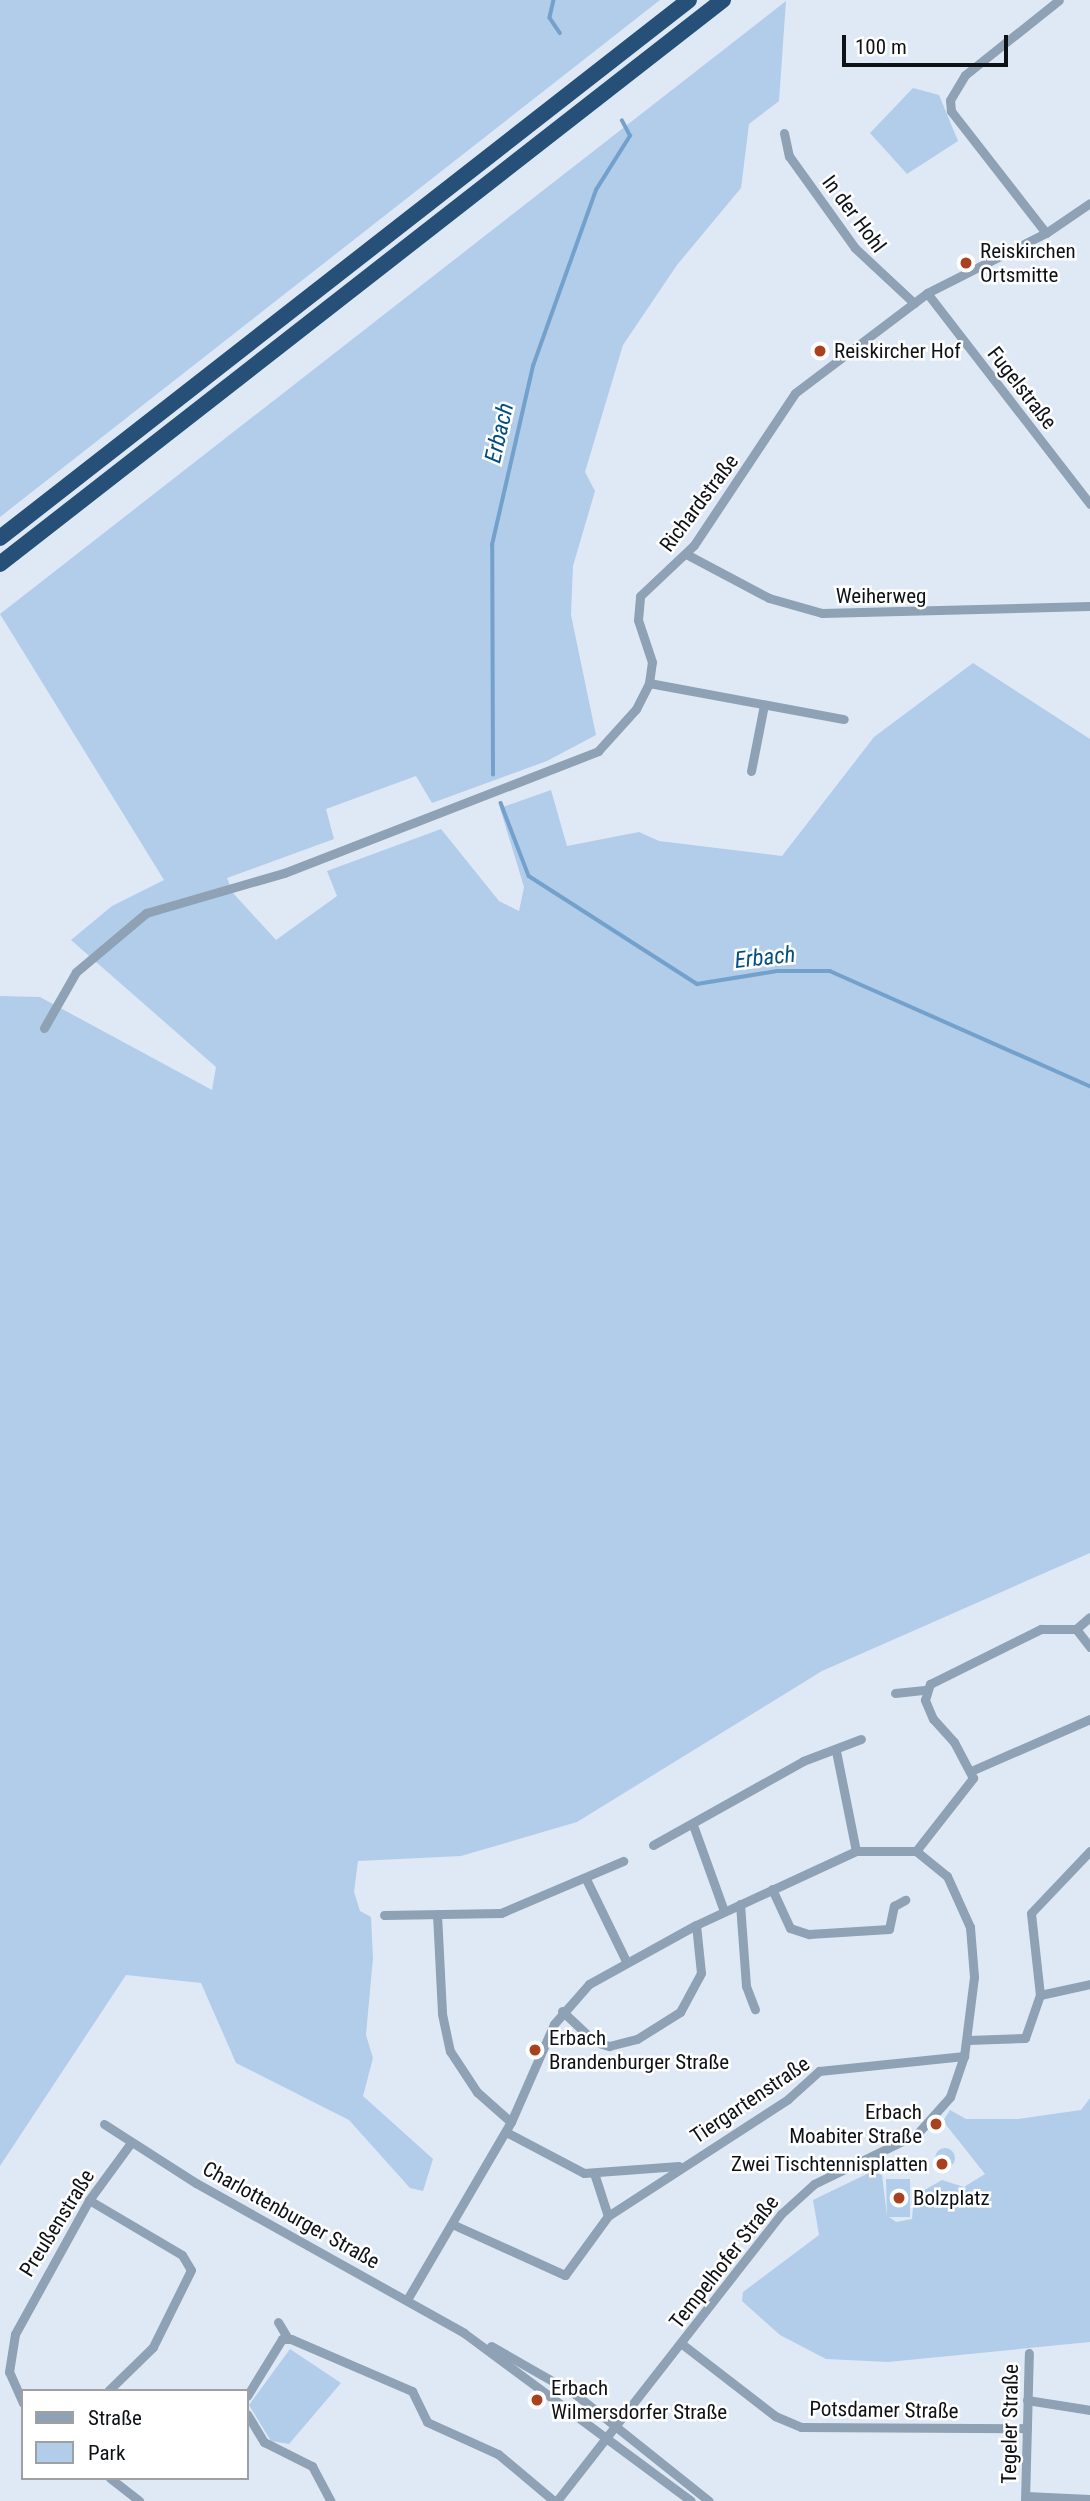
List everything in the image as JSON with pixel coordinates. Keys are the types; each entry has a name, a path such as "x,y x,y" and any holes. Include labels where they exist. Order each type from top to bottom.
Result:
{"highway":[{"path":"0,538 689,0"},
{"path":"0,564 723,0"}],"street":[{"path":"1046,233 951,111 950,100 965,75 1059,0"},
{"name":"In der Hohl","path":"784,133 789,156 855,248 914,303"},
{"name":"Richardstraße","path":"649,683 652,662 638,620 640,596 686,554 795,393 927,293 1046,233 1090,202"},
{"name":"Fugelstraße","path":"927,293 1090,504"},
{"name":"Weiherweg","path":"686,554 769,598 822,613 1090,606"},
{"path":"44,1028 76,972 121,928 172,901 243,886 584,760 624,724 649,683 844,719"},
{"path":"751,771 764,705"},
{"path":"895,1693 925,1690 1011,1639 1041,1629 1076,1629 1090,1617"},
{"path":"1076,1629 1090,1647"},
{"path":"408,2298 506,2132 562,2011 626,1961 772,1889 856,1852 916,1852 971,1786 971,1771 933,1719 925,1690"},
{"path":"971,1771 1090,1719"},
{"path":"653,1845 803,1761 836,1751 861,1739"},
{"path":"836,1751 856,1852"},
{"path":"693,1825 724,1911"},
{"path":"968,2040 1025,2038 1040,1995 1031,1913 1090,1851"},
{"name":"Tempelhofer Straße","path":"556,2501 682,2344 781,2214 814,2184 917,2134 950,2097 968,2040 970,1927 947,1876 916,1852"},
{"path":"384,1914 501,1913 623,1861"},
{"path":"586,1879 626,1961"},
{"path":"772,1889 790,1928 809,1934 889,1928 894,1906 905,1900"},
{"path":"740,1904 746,1986 755,2008"},
{"path":"437,1914 442,2014 450,2052 477,2092 511,2122"},
{"path":"562,2011 595,2042 609,2046 637,2039 680,2012 702,1973 696,1925"},
{"path":"1040,1995 1090,1984"},
{"name":"Tiergartenstraße","path":"452,2224 565,2275 608,2216 788,2099 819,2071 964,2056"},
{"name":"Charlottenburger Straße","path":"104,2124 130,2144 408,2298 464,2333 610,2435 691,2501"},
{"path":"506,2132 574,2171 594,2174 608,2216"},
{"name":"Preußenstraße","path":"21,2399 9,2372 15,2334 89,2200 130,2144"},
{"name":"Tiergartenstraße","path":"594,2174 682,2166"},
{"path":"89,2200 182,2255 191,2270 153,2347 110,2389"},
{"path":"278,2322 287,2337 412,2391 427,2422 498,2454 556,2501"},
{"name":"Charlottenburger Straße","path":"464,2333 536,2369 618,2425 709,2501"},
{"path":"248,2395 287,2337"},
{"name":"Potsdamer Straße","path":"682,2344 775,2416 802,2427 1027,2428"},
{"name":"Tegeler Straße","path":"1029,2353 1025,2498 1090,2499"},
{"path":"1027,2400 1090,2410"},
{"path":"248,2416 264,2442 312,2466 331,2501"},
{"path":"113,2480 139,2501"}],"green space":[{"path":"0,0 660,0 0,517"},
{"path":"786,1 779,101 749,124 741,188 677,265 623,345 585,472 595,491 573,566 571,615 596,735 547,761 432,803 416,776 326,809 334,839 227,878 233,893 276,940 337,896 327,871 441,829 499,901 519,911 524,887 500,808 551,790 567,846 639,832 659,841 782,856 874,737 973,663 1090,739 1090,1553 822,1671 577,1822 461,1856 358,1861 354,1892 360,1911 371,1917 373,1958 366,2035 373,2058 363,2096 433,2159 423,2191 410,2188 349,2120 236,2063 201,1983 126,1975 0,2166 0,996 40,997 212,1090 216,1067 71,940 112,906 164,880 0,614"},
{"path":"913,88 939,95 958,141 907,174 870,133"},
{"path":"1090,2098 1090,2342 888,2362 826,2359 780,2335 742,2301 743,2292 819,2235 813,2200 873,2171 882,2175 887,2216 886,2179 910,2179 910,2217 889,2217 896,2222 912,2219 914,2196 942,2180 964,2187 985,2174 943,2121 950,2110 966,2119 1018,2119 1081,2110"},
{"name":"Zwei Tischtennisplatten","path":"945,2148 952,2151 955,2158 952,2165 945,2168 938,2165 935,2158 938,2151"},
{"path":"290,2349 341,2383 289,2444 271,2441 249,2405"}],"waterway":[{"name":"Erbach","path":"554,0 550,18 560,33"},
{"name":"Erbach","path":"493,775 492,545 533,366 596,190 630,136 622,121"},
{"name":"Erbach","path":"501,803 529,876 697,984 777,971 830,971 1090,1086"}],"place":[{"name":"Reiskirchen Ortsmitte","path":"966,263"},
{"name":"Reiskircher Hof","path":"820,351"},
{"name":"Erbach Brandenburger Straße","path":"535,2050"},
{"name":"Erbach Moabiter Straße","path":"936,2124"},
{"name":"Zwei Tischtennisplatten","path":"942,2164"},
{"name":"Bolzplatz","path":"899,2198"},
{"name":"Erbach Wilmersdorfer Straße","path":"537,2400"}]}
